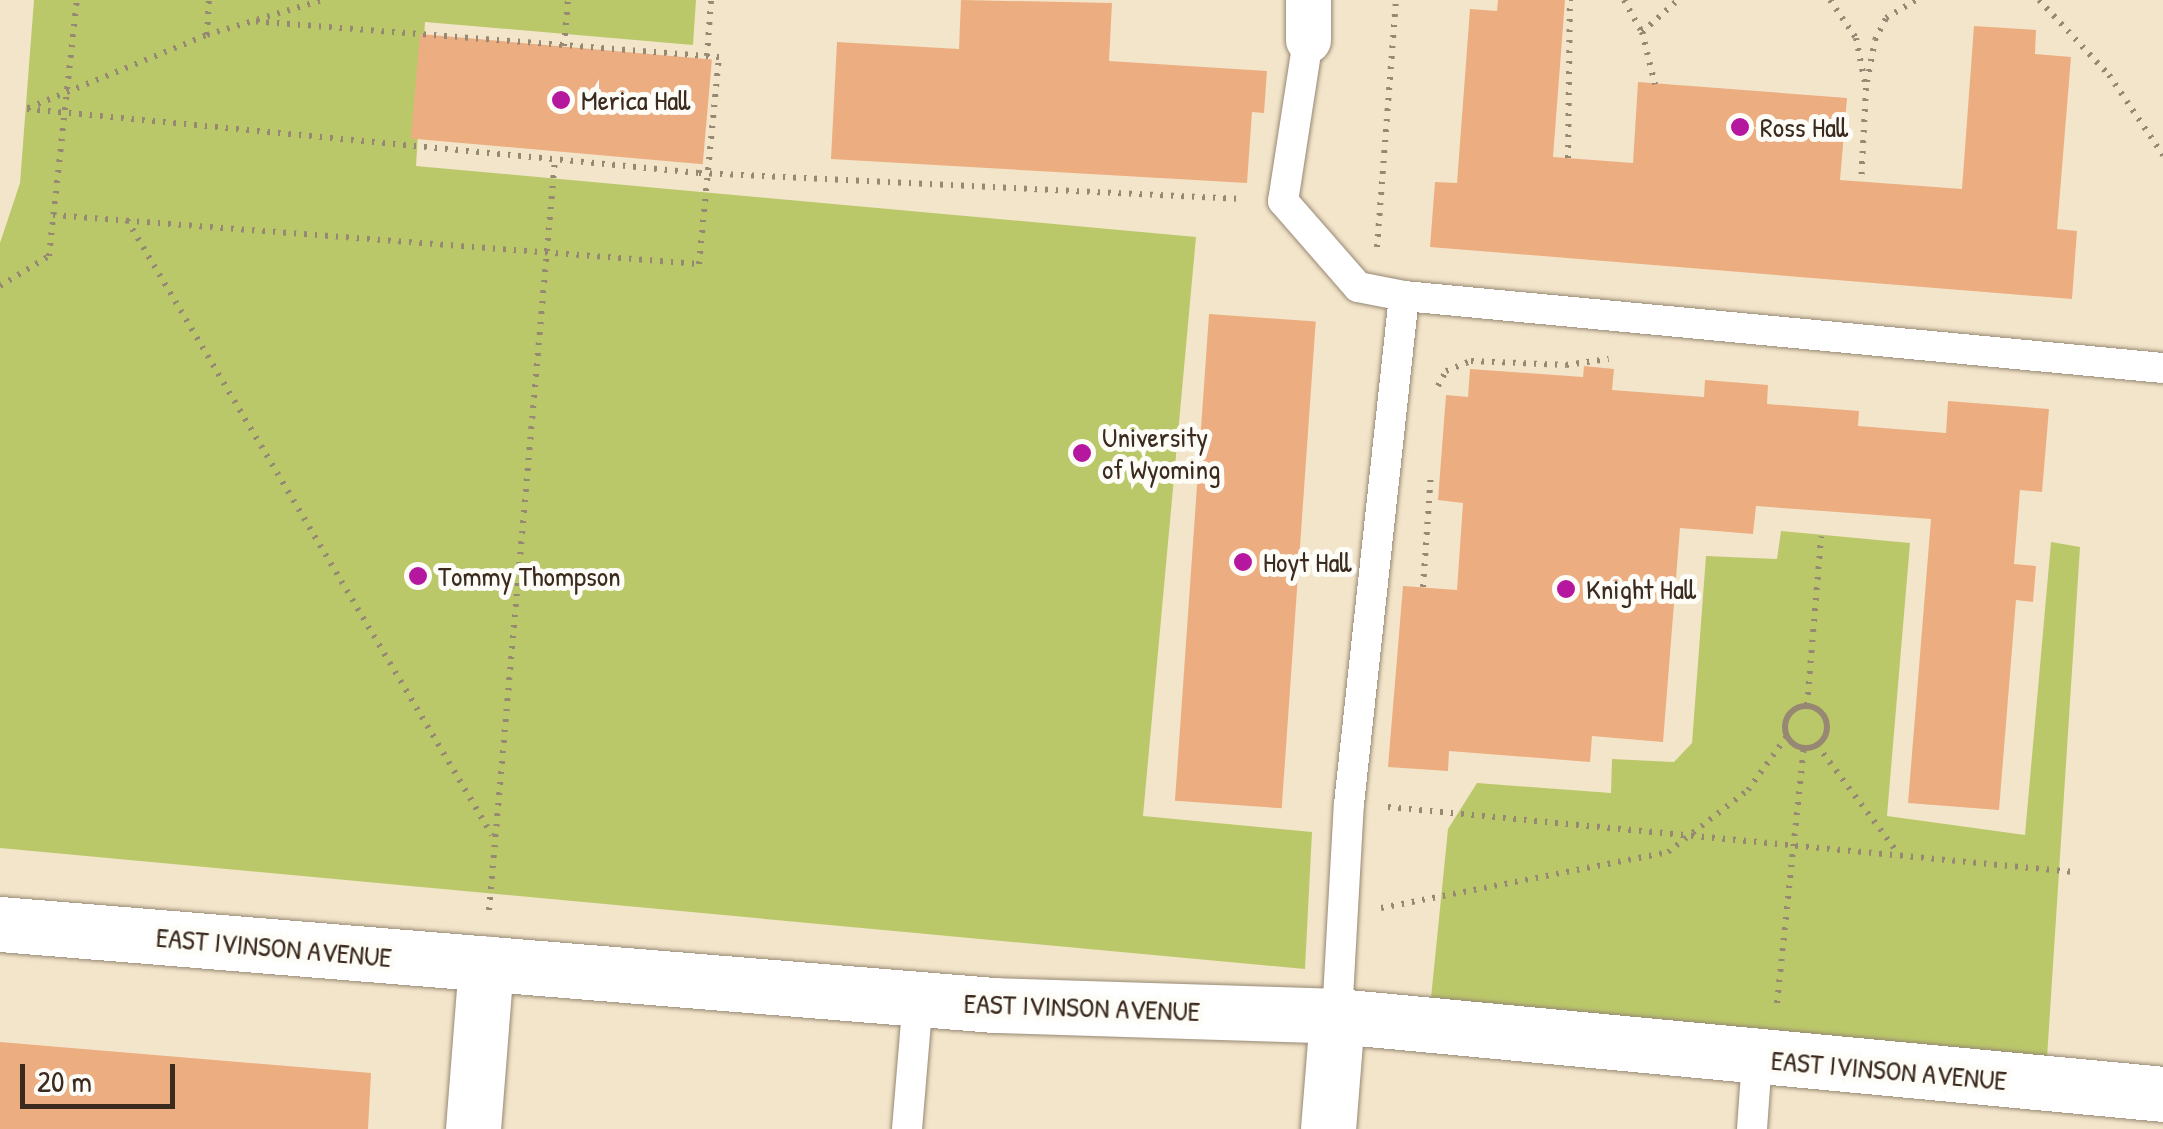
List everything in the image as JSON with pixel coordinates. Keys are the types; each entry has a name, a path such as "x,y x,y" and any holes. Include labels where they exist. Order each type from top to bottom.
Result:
{"street":[{"name":"EAST IVINSON AVENUE","path":"0,924 918,999 1337,1016 2163,1094"},
{"path":"473,1129 486,964"},
{"path":"1328,1129 1337,1016"}],"lane":[{"path":"1308,20 1282,201 1358,287 1404,296 2163,368"},
{"path":"1337,1016 1340,904 1404,296"},
{"path":"907,1129 918,999"},
{"path":"1752,1129 1764,1059"}],"path":[{"path":"0,286 50,256 77,0"},
{"path":"206,35 209,0"},
{"path":"322,0 206,35 27,108 710,173 1282,201"},
{"path":"564,46 568,0"},
{"path":"707,56 711,0"},
{"path":"1392,258 1377,252 1396,0"},
{"path":"1568,158 1570,0"},
{"path":"1624,0 1642,32 1655,84"},
{"path":"1642,32 1678,0"},
{"path":"1830,0 1856,38 1866,88"},
{"path":"1860,182 1866,88 1875,40 1886,18 1916,0"},
{"path":"2039,0 2109,75 2163,155"},
{"path":"53,215 700,264 719,57 251,21"},
{"path":"486,964 492,836 555,159"},
{"path":"127,220 492,836"},
{"path":"1436,388 1446,371 1471,361 1566,365 1618,356"},
{"path":"1424,588 1431,468"},
{"path":"1806,706 1821,538"},
{"path":"1340,904 1386,909 1668,852 1748,790 1787,736 1788,716 1806,706 1818,709 1828,724 1817,745 1804,748 1787,736"},
{"path":"1817,745 1898,854"},
{"path":"1764,1059 1804,748"},
{"path":"1350,804 1793,842 2074,872"}],"green space":[{"path":"34,0 696,0 693,45 425,22 416,166 1196,237 1143,816 1312,832 1305,969 0,848 0,243 20,183"},
{"path":"1781,531 1910,543 1887,816 2025,835 2051,542 2080,547 2047,1058 1431,998 1448,829 1477,783 1611,793 1612,759 1674,762 1692,743 1706,556 1777,559"}],"building":[{"path":"961,0 1112,3 1109,61 1267,71 1264,113 1252,112 1247,183 831,159 837,42 959,49"},
{"name":"Ross Hall","path":"1498,0 1565,0 1553,157 1633,163 1638,82 1847,98 1840,180 1962,189 1974,26 2036,30 2035,54 2071,57 2057,229 2077,231 2072,299 1430,247 1435,182 1457,183 1470,9 1497,11"},
{"name":"Merica Hall","path":"420,34 712,60 703,164 411,139"},
{"name":"Hoyt Hall","path":"1209,314 1316,321 1282,808 1175,801"},
{"name":"Knight Hall","path":"1584,366 1614,369 1612,390 1704,397 1705,380 1768,385 1767,404 1859,411 1858,426 1946,433 1948,401 2049,409 2042,492 2020,490 2014,564 2036,566 2033,602 2016,600 1999,810 1908,803 1931,519 1756,506 1753,534 1680,528 1663,742 1592,736 1590,762 1449,751 1448,771 1388,767 1403,586 1457,590 1463,503 1438,500 1446,395 1468,397 1470,369 1583,377"},
{"path":"0,1042 371,1073 368,1129 0,1129"}],"place":[{"name":"Merica Hall","path":"561,100"},
{"name":"Ross Hall","path":"1740,127"},
{"name":"University of Wyoming","path":"1082,453"},
{"name":"Hoyt Hall","path":"1243,562"},
{"name":"Tommy Thompson","path":"418,576"},
{"name":"Knight Hall","path":"1566,589"}]}
